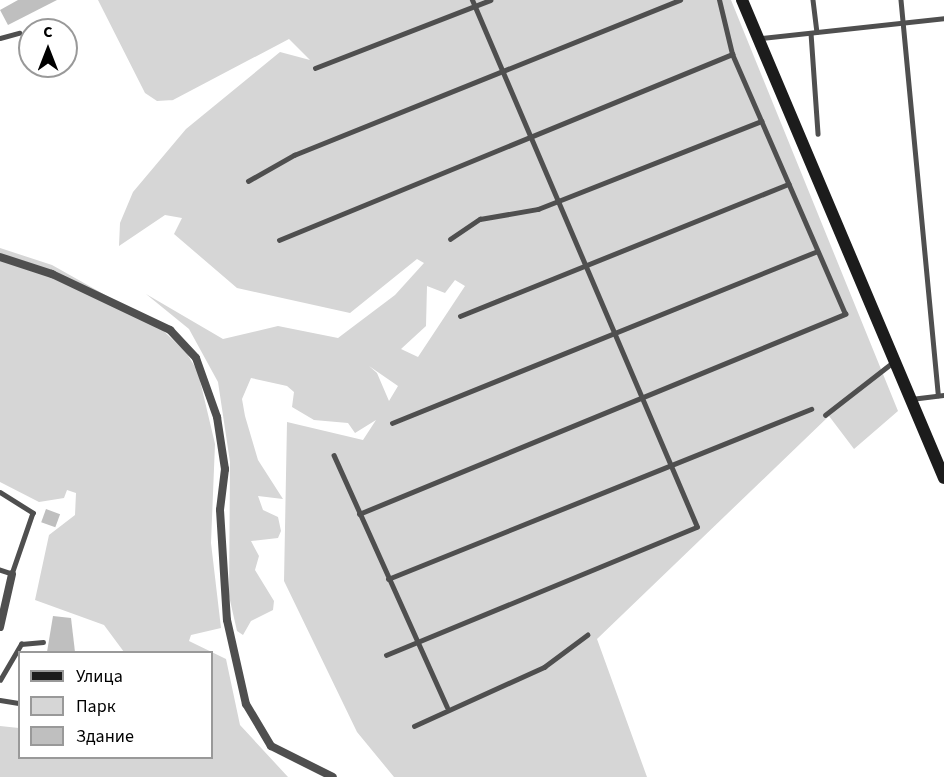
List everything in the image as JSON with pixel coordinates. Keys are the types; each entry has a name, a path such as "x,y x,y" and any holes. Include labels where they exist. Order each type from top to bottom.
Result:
{"street":[{"path":"742,0 755,39 907,399 944,478"},
{"path":"0,258 52,274 170,330 196,358 217,417 225,469 220,510 227,620 246,704 271,746 333,777"},
{"path":"0,627 12,574"}],"lane":[{"path":"386,655 697,527 472,0"},
{"path":"315,68 490,0"},
{"path":"248,181 294,155 680,0"},
{"path":"358,514 845,314 732,54 719,0"},
{"path":"813,0 818,134"},
{"path":"901,0 941,395 907,399"},
{"path":"755,39 944,18"},
{"path":"0,38 18,33"},
{"path":"279,240 732,54"},
{"path":"450,238 480,219 557,201 761,121"},
{"path":"460,316 788,184"},
{"path":"392,423 817,251"},
{"path":"825,415 892,363"},
{"path":"388,579 811,409"},
{"path":"334,455 358,514 447,707"},
{"path":"0,492 33,513 12,574 0,570"},
{"path":"414,726 447,707 544,668 587,635"},
{"path":"0,680 21,644 44,642"},
{"path":"0,700 18,703"}],"green space":[{"path":"98,0 731,0 898,411 854,449 829,416 597,639 647,777 394,777 357,732 284,581 287,422 363,440 376,420 355,433 348,423 314,420 292,407 294,392 287,386 251,378 242,399 245,416 258,460 283,499 258,496 263,510 278,517 281,531 278,538 251,541 259,556 255,570 274,601 273,610 251,621 243,635 237,631 229,596 230,462 218,382 189,329 146,294 223,339 278,326 338,338 395,295 424,263 417,259 350,313 237,288 174,234 182,218 165,215 119,246 120,223 133,192 186,129 280,52 310,60 289,39 173,100 157,101 145,93","holes":["455,280 465,286 418,357 401,349 426,326 427,286 445,293","369,366 398,386 389,401 377,373"]},
{"path":"0,248 52,265 155,323 186,352 198,372 215,444 211,543 221,628 191,635 189,641 210,651 123,651 104,625 35,600 49,535 75,515 76,493 67,490 64,498 39,502 0,482"},
{"path":"213,652 226,659 240,725 288,777 0,777 0,726 18,728 18,759 213,759"}],"building":[{"path":"18,0 57,0 8,25 0,10"},
{"path":"46,509 60,514 55,527 41,522"},
{"path":"53,616 71,618 75,651 47,651"}]}
